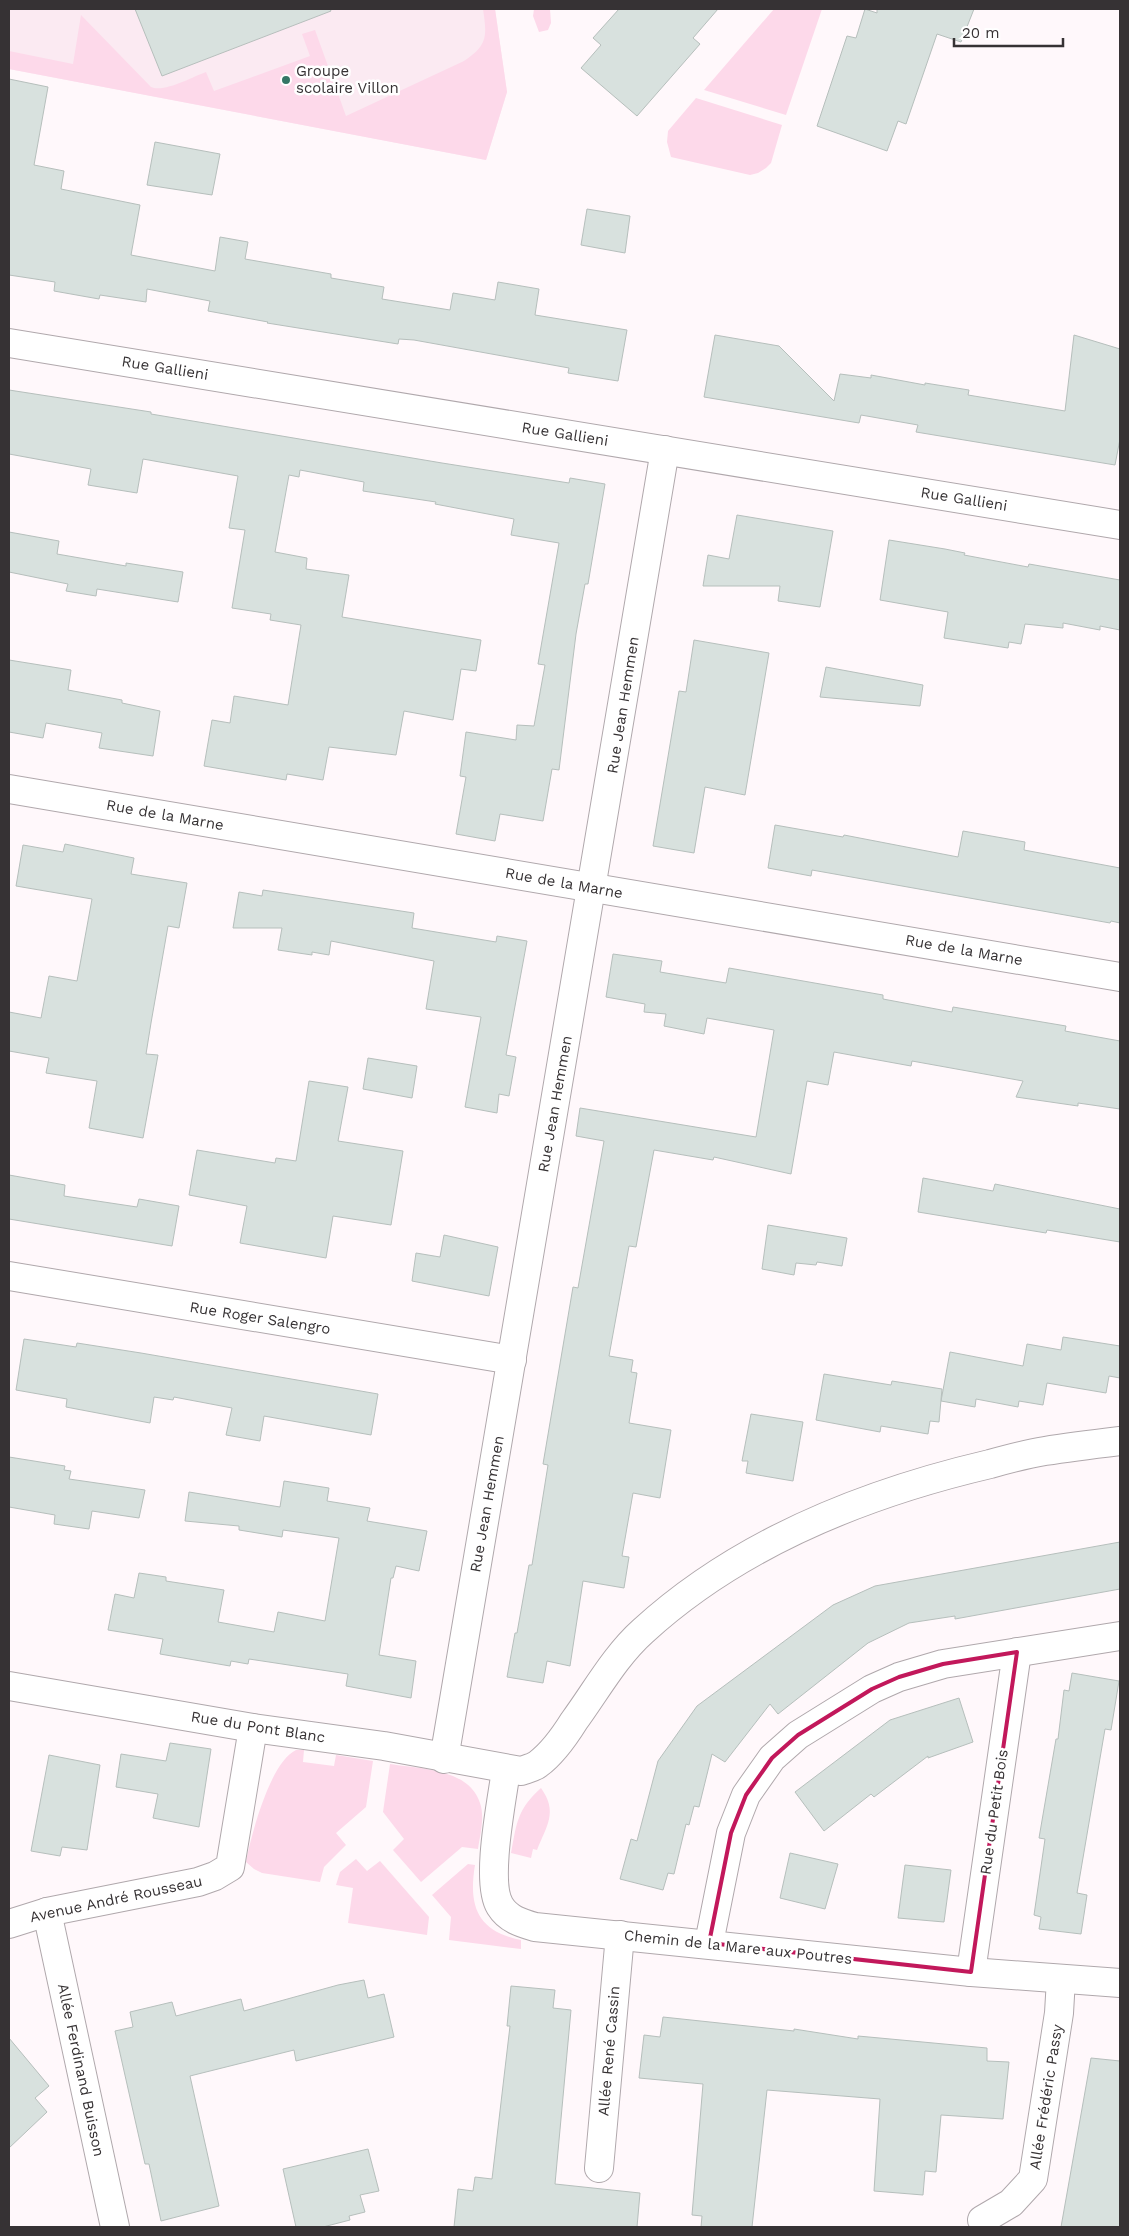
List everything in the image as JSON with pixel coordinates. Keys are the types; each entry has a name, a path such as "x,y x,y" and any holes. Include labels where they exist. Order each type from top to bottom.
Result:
{"street":[{"name":"Rue Gallieni","path":"9,343 1120,525"},
{"name":"Rue Jean Hemmen","path":"444,1758 666,450"},
{"name":"Rue de la Marne","path":"9,789 1120,976"},
{"name":"Rue Roger Salengro","path":"9,1276 512,1360"},
{"name":"Rue du Pont Blanc","path":"9,1686 253,1728 384,1746 506,1770 521,1771 537,1766 561,1740 613,1666 642,1632 714,1577 760,1550 807,1526 875,1498 942,1475 1044,1451 1120,1441"},
{"path":"709,1943 731,1833 746,1795 772,1758 798,1735 872,1689 899,1677 943,1664 1120,1636"},
{"name":"Rue du Petit Bois","path":"971,1972 1017,1652"},
{"name":"Avenue André Rousseau","path":"9,1924 47,1912 198,1882 215,1876 230,1867 253,1728"},
{"name":"Chemin de la Mare aux Poutres","path":"506,1770 494,1868 495,1894 500,1907 515,1921 535,1927 709,1943 971,1972 1120,1983"},
{"name":"Allée Ferdinand Buisson","path":"47,1912 115,2227"},
{"name":"Allée René Cassin","path":"600,2168 620,1935"},
{"name":"Allée Frédéric Passy","path":"982,2220 1011,2203 1033,2179 1059,2012 1061,1979"}],"highlighted area":[{"path":"1017,1652 971,1972 709,1943 731,1833 746,1795 772,1758 798,1735 872,1689 899,1677 943,1664"}],"shaded area":[{"name":"Groupe scolaire Villon","path":"9,9 495,9 507,92 486,160 9,69"},
{"path":"483,9 495,9 507,92 486,160 9,69 9,51 73,64 81,15 151,87 163,88 178,84 206,72 214,91 310,56 302,34 315,30 346,116 464,61 472,55 482,45 484,39"},
{"path":"534,9 550,9 551,23 548,30 539,32 533,16"},
{"path":"774,9 822,9 786,115 704,90"},
{"path":"696,98 782,125 771,163 758,173 750,175 671,157 667,142 668,131"},
{"path":"296,1750 304,1750 303,1762 334,1766 336,1755 373,1761 366,1807 336,1833 346,1845 324,1867 320,1882 262,1873 246,1862 257,1818 270,1784 287,1757"},
{"path":"390,1764 442,1772 465,1783 474,1791 480,1803 482,1814 478,1849 462,1847 421,1882 393,1850 404,1839 383,1812"},
{"path":"541,1788 549,1804 550,1812 547,1826 537,1850 533,1849 531,1858 511,1853 519,1817 527,1803"},
{"path":"356,1859 367,1871 380,1861 429,1917 427,1935 348,1923 353,1888 336,1885 340,1872"},
{"path":"468,1864 475,1865 473,1893 479,1915 495,1930 506,1936 521,1940 521,1949 449,1940 451,1917 432,1895"}],"building":[{"path":"135,9 330,9 331,11 162,76"},
{"path":"619,9 718,9 693,38 700,44 637,116 581,68 601,45 593,38"},
{"path":"865,9 877,13 877,9 974,9 961,42 937,34 906,124 898,121 887,151 817,126 847,36 856,38"},
{"path":"9,79 48,87 34,165 64,171 61,189 140,205 131,255 215,271 220,237 248,242 245,259 331,274 331,278 384,287 382,299 450,310 453,293 495,300 498,282 539,289 535,315 627,330 618,381 568,373 569,368 414,340 399,339 398,344 267,323 208,311 210,301 147,289 146,302 100,295 99,299 54,291 55,282 9,275"},
{"path":"155,142 220,154 212,195 147,185"},
{"path":"587,209 630,216 625,253 581,245"},
{"path":"715,335 779,346 834,401 840,374 871,378 871,375 925,385 925,383 969,390 968,395 1065,411 1074,335 1120,349 1120,439 1115,465 916,432 918,425 861,415 859,423 704,397"},
{"path":"9,390 151,412 151,414 442,463 569,483 570,478 605,484 588,584 585,584 576,634 559,770 552,769 543,821 500,814 495,841 456,834 466,777 460,776 466,732 516,740 517,725 534,726 545,665 538,664 559,543 511,535 514,519 435,504 436,502 363,491 364,482 300,470 299,477 289,475 275,552 307,558 306,569 349,575 342,617 481,640 476,671 461,669 453,720 404,711 396,755 329,747 323,780 287,774 286,780 204,766 212,720 230,723 234,696 288,705 301,625 270,620 271,614 232,608 245,530 229,528 238,476 143,459 137,493 88,485 91,469 9,454"},
{"path":"737,515 833,531 820,607 778,601 780,586 703,586 708,555 729,559"},
{"path":"9,532 59,541 57,554 126,566 126,563 183,572 178,602 97,589 96,596 66,591 68,584 9,572"},
{"path":"889,540 945,549 965,553 964,555 1028,567 1029,564 1120,580 1120,630 1100,626 1100,630 1063,623 1063,628 1025,624 1021,644 1009,642 1008,648 944,638 948,612 880,600"},
{"path":"694,640 769,653 745,795 705,787 694,853 653,846 679,691 686,692"},
{"path":"9,660 71,670 68,690 122,700 122,703 160,711 153,756 99,748 102,733 46,723 43,738 9,732"},
{"path":"826,667 923,685 920,706 820,697"},
{"path":"775,825 843,837 844,835 958,857 963,831 1025,842 1024,850 1120,868 1120,923 1111,921 1110,923 812,870 811,876 768,868"},
{"path":"65,844 134,858 131,874 187,883 179,928 168,926 151,1023 146,1054 158,1055 143,1138 89,1128 97,1081 46,1073 49,1058 9,1051 9,1012 41,1018 49,976 77,981 92,899 16,886 23,845 63,852"},
{"path":"263,890 414,913 412,928 496,942 497,936 527,941 506,1055 516,1057 509,1096 499,1094 497,1113 465,1107 481,1017 426,1009 434,961 331,941 329,955 312,952 312,955 278,950 282,928 233,928 239,892 262,896"},
{"path":"613,954 662,961 660,972 726,983 729,968 883,995 883,999 952,1012 953,1007 1066,1026 1065,1031 1120,1041 1120,1109 1078,1103 1078,1106 1016,1097 1023,1081 912,1061 911,1066 834,1052 828,1085 807,1081 791,1174 714,1157 713,1160 654,1150 636,1247 629,1246 609,1356 633,1360 631,1372 637,1373 629,1423 671,1430 660,1498 633,1493 622,1556 629,1557 624,1588 583,1581 570,1666 547,1661 543,1683 507,1677 529,1565 532,1565 548,1465 543,1464 573,1287 578,1288 604,1141 576,1136 580,1108 756,1137 774,1030 707,1018 704,1034 664,1026 666,1014 644,1012 645,1004 606,997"},
{"path":"368,1058 417,1066 412,1098 363,1089"},
{"path":"309,1081 348,1087 338,1141 403,1151 391,1225 333,1216 326,1258 240,1243 247,1206 189,1195 197,1150 275,1163 276,1158 296,1161"},
{"path":"9,1175 65,1185 64,1196 137,1207 139,1199 179,1206 172,1246 9,1219"},
{"path":"923,1178 993,1191 995,1184 1120,1209 1120,1242 1047,1230 1046,1233 918,1212"},
{"path":"768,1225 847,1238 842,1266 817,1262 816,1265 796,1263 794,1275 762,1269"},
{"path":"444,1235 498,1247 489,1296 412,1281 416,1253 440,1257"},
{"path":"1063,1337 1120,1346 1120,1378 1109,1376 1106,1393 1047,1383 1043,1405 1019,1401 1018,1407 976,1399 975,1407 941,1401 950,1352 1023,1366 1027,1344 1061,1350"},
{"path":"24,1339 76,1347 77,1343 378,1394 371,1435 264,1416 260,1441 226,1435 232,1408 174,1397 173,1400 154,1397 150,1423 66,1407 67,1399 16,1390"},
{"path":"824,1374 891,1385 892,1381 942,1389 939,1422 930,1421 928,1434 881,1426 880,1432 816,1420"},
{"path":"751,1414 803,1422 793,1481 746,1473 748,1461 742,1461"},
{"path":"9,1457 65,1466 64,1470 71,1471 69,1479 145,1490 139,1518 92,1511 89,1529 54,1524 55,1515 9,1507"},
{"path":"284,1481 329,1488 327,1501 370,1508 367,1521 427,1531 419,1571 396,1566 393,1578 391,1578 379,1655 416,1661 411,1698 346,1686 348,1674 249,1659 248,1664 231,1661 230,1666 160,1654 163,1639 108,1630 115,1594 134,1598 139,1573 166,1577 166,1581 224,1590 218,1622 274,1632 278,1612 325,1621 339,1538 283,1530 282,1537 239,1530 239,1526 185,1521 189,1492 280,1507"},
{"path":"1120,1542 1120,1589 955,1619 955,1616 909,1623 868,1643 778,1714 770,1704 725,1762 712,1754 699,1807 694,1806 689,1825 686,1824 674,1874 668,1873 663,1890 620,1879 631,1839 637,1841 658,1761 697,1706 833,1605 875,1586"},
{"path":"1072,1673 1119,1681 1111,1730 1105,1729 1077,1893 1087,1895 1081,1934 1039,1929 1041,1917 1034,1915 1045,1839 1039,1838 1056,1739 1058,1739 1064,1690 1069,1691"},
{"path":"959,1698 973,1742 928,1758 928,1756 874,1797 871,1794 824,1831 795,1792 890,1720"},
{"path":"170,1743 211,1749 199,1827 153,1818 158,1794 116,1787 121,1754 166,1761"},
{"path":"49,1755 100,1765 87,1850 62,1847 60,1856 31,1851"},
{"path":"790,1853 838,1864 825,1909 780,1898"},
{"path":"905,1865 951,1870 944,1922 898,1918"},
{"path":"364,1980 368,1998 384,1994 394,2037 296,2061 294,2050 190,2076 219,2206 161,2221 149,2164 145,2164 115,2031 133,2027 130,2012 172,2002 176,2016 241,1999 244,2011 338,1985"},
{"path":"511,1986 555,1990 553,2008 571,2010 555,2184 640,2193 637,2227 454,2227 458,2189 473,2191 475,2177 492,2179 510,2026 507,2026"},
{"path":"663,2017 794,2031 794,2029 858,2039 858,2036 987,2048 987,2061 1009,2062 1003,2119 941,2115 936,2172 925,2171 923,2195 874,2191 880,2099 767,2090 752,2227 701,2227 702,2216 692,2215 703,2084 639,2078 644,2035 660,2037"},
{"path":"9,2038 49,2086 35,2098 47,2112 9,2148"},
{"path":"1091,2058 1120,2061 1120,2227 1061,2227"},
{"path":"368,2149 379,2191 360,2195 365,2212 349,2216 350,2220 323,2227 296,2227 283,2169"}],"place":[{"name":"Groupe scolaire Villon","path":"286,80"}]}
